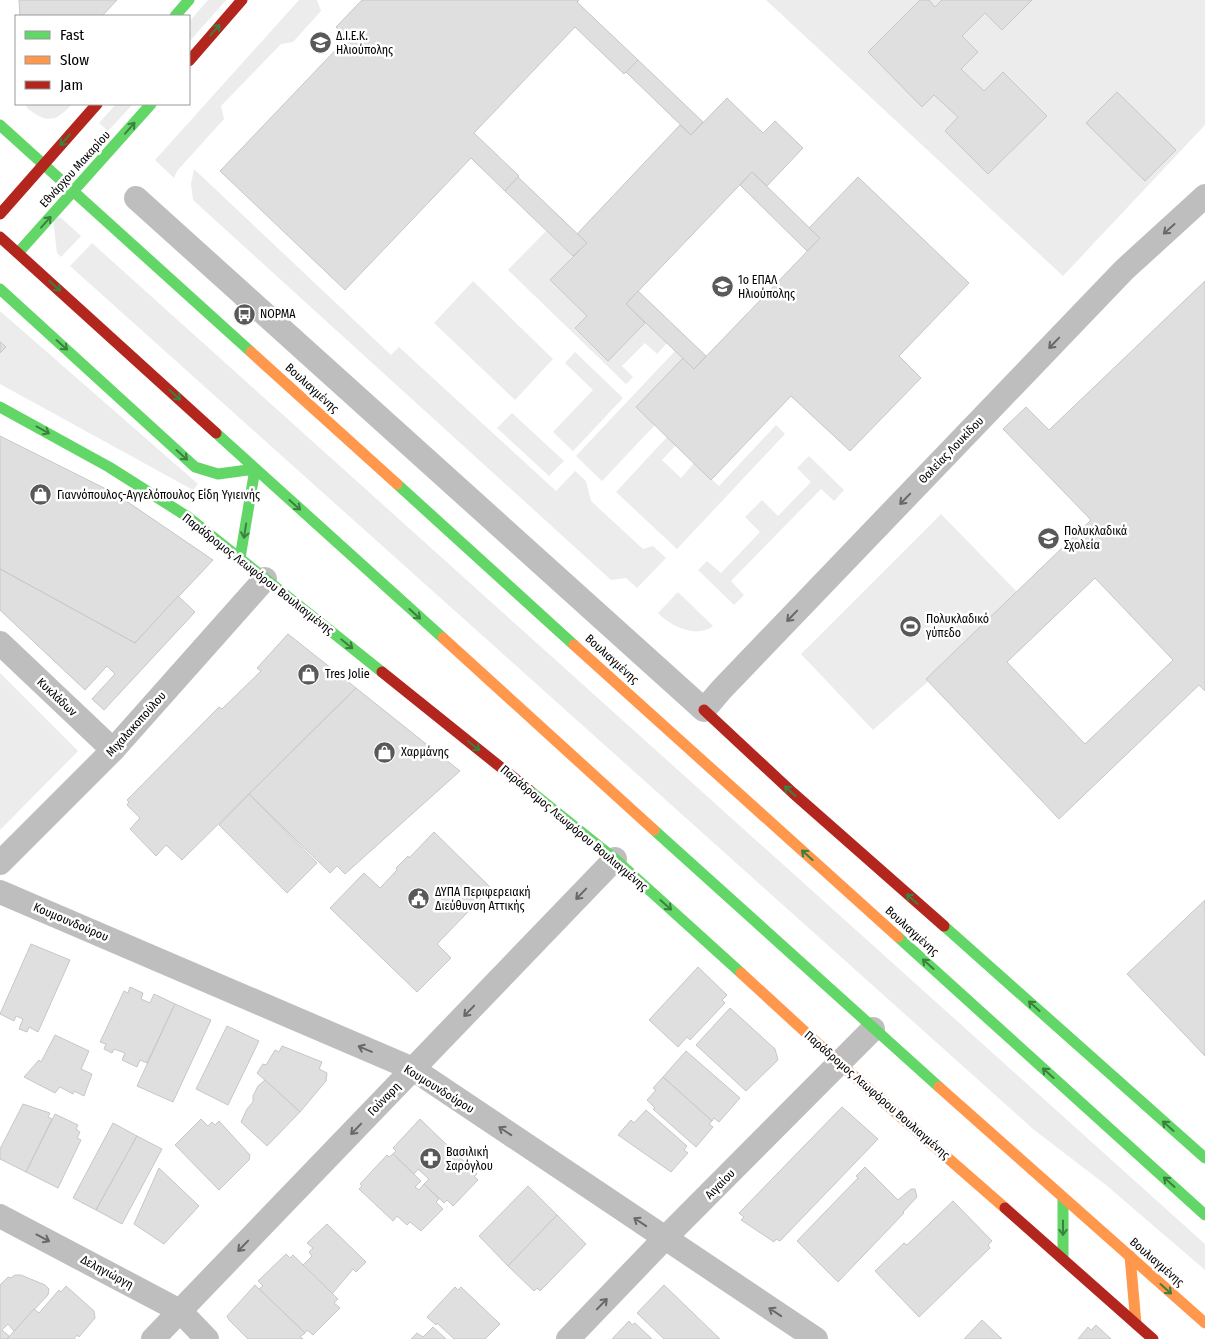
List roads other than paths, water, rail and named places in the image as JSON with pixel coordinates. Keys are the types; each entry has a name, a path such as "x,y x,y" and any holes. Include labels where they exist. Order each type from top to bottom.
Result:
{"main road":[{"path":"176,15 189,0"},
{"path":"190,60 242,0"},
{"path":"0,214 96,105"},
{"name":"Εθνάρχου Μακαρίου","path":"18,253 150,105"},
{"name":"Βουλιαγμένης","path":"0,125 1205,1215"},
{"name":"Βουλιαγμένης","path":"0,237 873,1030 1205,1323"},
{"path":"0,289 195,467 205,472 221,475 255,469 240,558"},
{"name":"Παράδρομος Λεωφόρου Βουλιαγμένης","path":"0,407 109,467 188,517 614,859 839,1063 1153,1339"},
{"path":"704,710 793,793 1205,1158"},
{"path":"1063,1258 1064,1199"},
{"path":"1130,1256 1136,1324"}],"street":[{"name":"Θαλείας Λουκίδου","path":"704,710 721,690 1124,270 1205,196"},
{"path":"136,198 704,710"},
{"name":"Μιχαλακοπούλου","path":"0,863 113,750 266,579"},
{"name":"Κυκλάδων","path":"0,644 113,750"},
{"name":"Γούναρη","path":"153,1339 614,859"},
{"name":"Κουμουνδούρου","path":"0,892 413,1070 816,1339"},
{"name":"Αιγαίου","path":"568,1339 665,1238 873,1030"},
{"name":"Δεληγιώργη","path":"0,1216 180,1311 208,1339"}],"place":[{"name":"Δ.Ι.Ε.Κ. Ηλιούπολης","path":"320,43"},
{"name":"1ο ΕΠΑΛ Ηλιούπολης","path":"722,287"},
{"name":"ΝΟΡΜΑ","path":"244,314"},
{"name":"Γιαννόπουλος-Αγγελόπουλος Είδη Υγιεινής","path":"41,495"},
{"name":"Πολυκλαδικά Σχολεία","path":"1048,538"},
{"name":"Πολυκλαδικό γύπεδο","path":"910,626"},
{"name":"Tres Jolie","path":"309,674"},
{"name":"Χαρμάνης","path":"385,752"},
{"name":"ΔΥΠΑ Περιφερειακή Διεύθυνση Αττικής","path":"419,899"},
{"name":"Βασιλική Σαρόγλου","path":"430,1159"}]}
